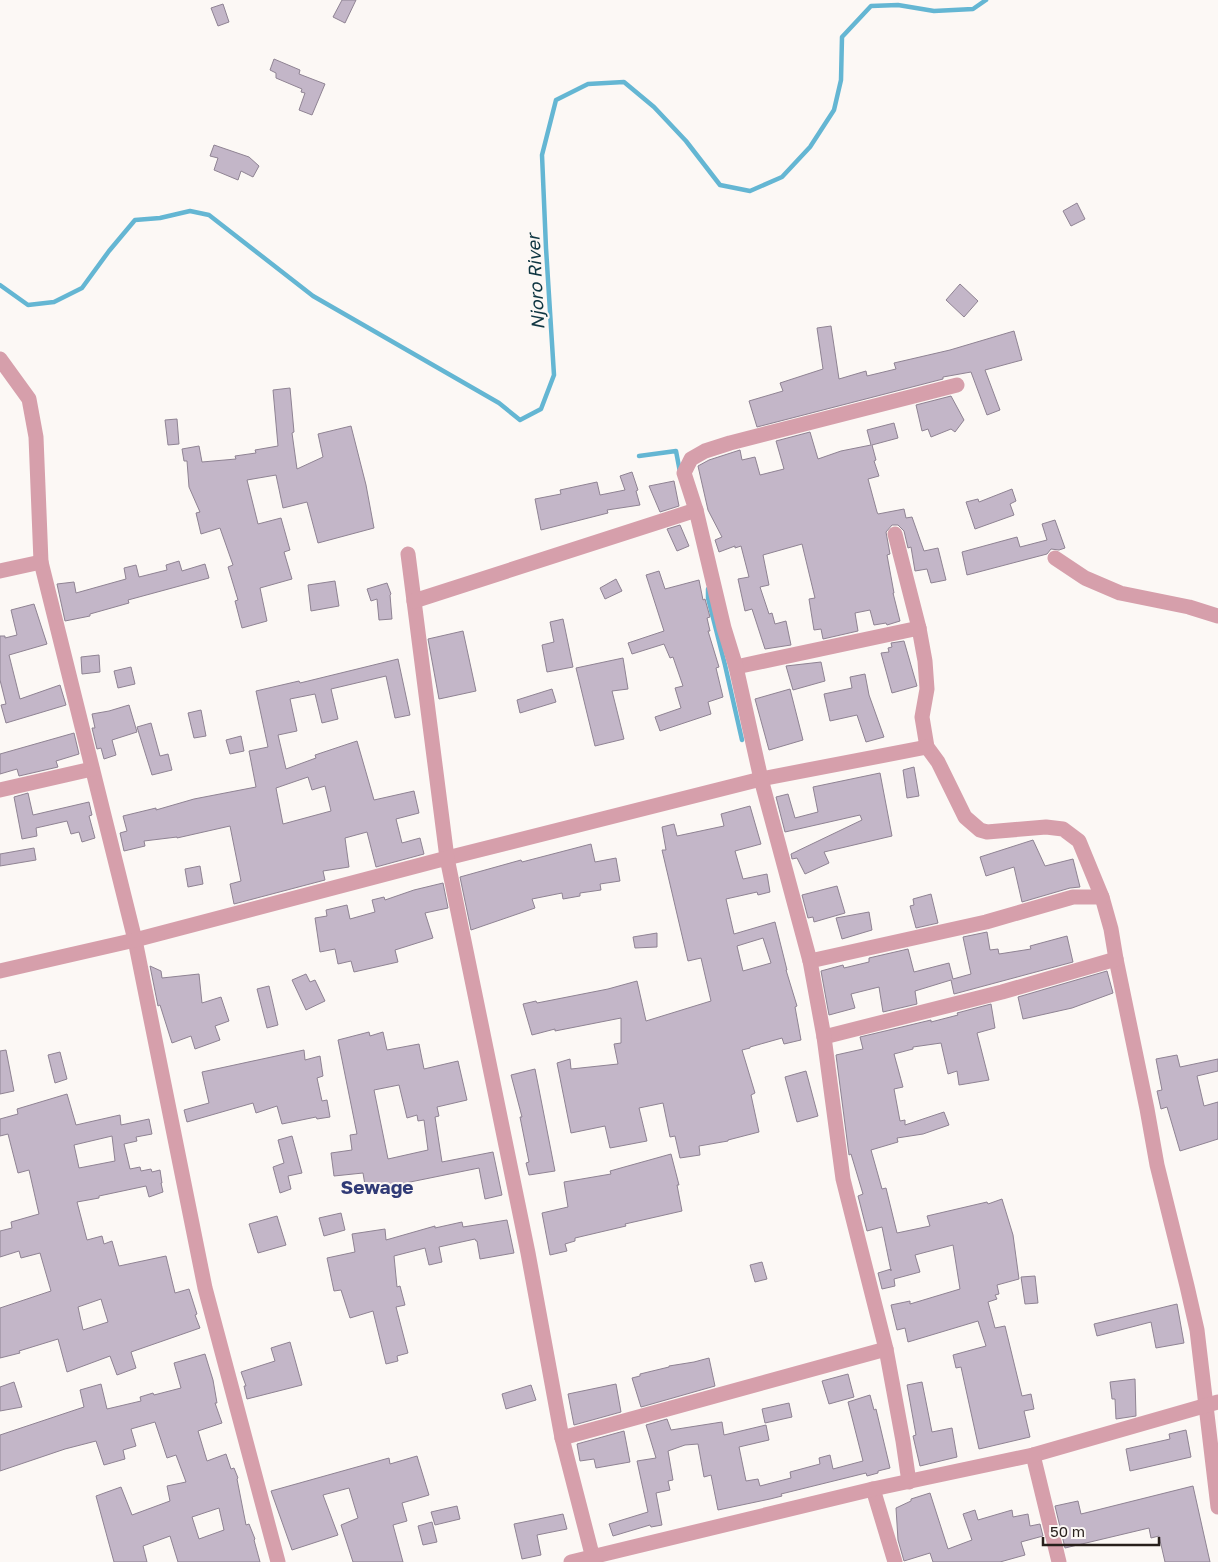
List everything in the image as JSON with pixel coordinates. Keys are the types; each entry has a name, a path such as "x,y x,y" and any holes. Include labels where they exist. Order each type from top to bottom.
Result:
{"street":[{"path":"0,360 29,399 36,437 41,562 135,940 205,1288 278,1562"},
{"path":"909,1482 904,1441 886,1349 843,1179 824,1037 810,961 761,779 736,667 724,628 696,510 684,473 691,459 705,451 957,385"},
{"path":"414,601 696,510"},
{"path":"895,534 919,628 925,661 927,688 922,717 927,747 938,762 965,817 980,830 987,832 1046,826 1063,829 1079,841 1102,897 1111,929 1148,1109 1157,1165 1195,1321 1212,1404 1218,1507"},
{"path":"408,554 447,858 526,1243 562,1438 593,1560"},
{"path":"1055,558 1085,578 1120,593 1189,607 1218,616"},
{"path":"0,571 41,562"},
{"path":"736,667 919,628"},
{"path":"0,971 135,940 447,858 761,779 927,747"},
{"path":"0,790 92,769"},
{"path":"810,961 986,922 1073,897 1102,897"},
{"path":"824,1037 1002,992 1116,959"},
{"path":"562,1438 886,1349"},
{"path":"571,1562 593,1560 873,1489 1033,1455 1212,1404"},
{"path":"1033,1455 1059,1562"},
{"path":"873,1489 895,1562"}],"building":[{"path":"342,0 356,0 345,23 333,17"},
{"path":"223,4 229,22 218,26 211,8"},
{"path":"274,59 300,70 299,74 325,84 312,115 299,110 305,93 301,92 302,89 276,78 276,73 270,70"},
{"path":"214,145 249,157 259,166 253,177 241,171 238,180 214,170 218,158 210,156"},
{"path":"1077,203 1085,219 1071,226 1063,211"},
{"path":"960,284 978,301 964,317 946,300"},
{"path":"831,326 839,379 866,371 867,376 896,369 894,363 950,350 1014,331 1022,360 985,370 1000,410 987,415 971,372 943,377 943,379 757,427 749,401 783,391 780,383 823,369 817,328"},
{"path":"290,388 294,432 292,433 297,469 323,457 318,434 351,426 366,485 374,528 318,543 307,502 283,508 276,475 247,480 258,524 281,518 290,550 284,552 292,579 260,588 267,621 242,628 235,601 238,600 228,567 233,565 220,528 201,534 196,513 200,512 189,487 187,461 184,461 182,449 199,446 202,462 236,459 235,456 256,453 255,450 278,446 273,390"},
{"path":"951,396 964,420 955,432 951,429 931,437 928,429 922,431 916,405"},
{"path":"177,419 179,444 168,445 165,420"},
{"path":"894,423 898,438 872,445 876,460 874,461 879,476 868,479 877,512 878,514 904,509 906,518 912,517 924,551 938,548 946,580 931,583 927,569 915,571 911,547 908,548 904,531 898,525 892,525 886,532 890,554 887,555 900,621 887,625 886,623 874,625 870,610 855,613 858,631 823,639 821,629 814,630 809,599 815,598 802,544 763,555 769,585 760,587 769,614 772,613 775,624 786,621 791,645 765,649 752,609 745,611 738,579 749,577 741,546 735,548 735,546 719,552 715,540 722,537 708,510 698,466 709,460 740,450 742,460 755,457 760,475 784,469 776,441 810,432 818,459 841,451 871,445 867,430"},
{"path":"632,472 638,490 636,491 640,505 607,510 608,513 541,530 535,499 561,494 560,490 597,482 600,495 625,490 620,476"},
{"path":"674,481 679,506 660,512 649,486"},
{"path":"1012,489 1016,501 1010,504 1014,515 975,529 966,502 978,499 979,502"},
{"path":"1055,520 1065,548 1059,550 1051,549 1047,554 967,575 962,552 1017,537 1020,547 1047,540 1042,524"},
{"path":"680,525 689,546 677,551 667,529"},
{"path":"179,561 182,571 205,564 209,578 128,600 129,603 90,614 90,616 65,621 57,584 74,582 76,593 126,579 124,568 136,565 139,577 167,570 166,565"},
{"path":"659,571 665,589 699,580 703,600 705,599 710,617 707,618 710,631 708,631 719,667 716,668 723,697 708,702 711,714 660,731 655,717 681,708 675,688 683,686 673,657 670,658 664,644 632,654 628,643 664,631 646,575"},
{"path":"616,579 622,591 605,599 600,588"},
{"path":"335,581 339,606 311,611 308,585"},
{"path":"387,583 391,594 392,619 379,620 377,599 371,601 367,589"},
{"path":"34,604 47,644 9,655 20,699 60,685 66,705 6,723 1,705 6,704 0,680 0,636 5,636 5,638 17,635 11,610"},
{"path":"563,619 573,667 547,672 542,645 554,642 550,622"},
{"path":"463,631 476,691 439,699 428,639"},
{"path":"904,641 917,686 892,693 881,653 889,652 888,648 892,647 891,643"},
{"path":"99,655 100,672 82,674 81,657"},
{"path":"623,658 628,689 612,691 624,739 595,746 576,668"},
{"path":"398,659 410,715 395,718 386,676 331,689 338,719 322,723 315,694 290,699 297,731 278,735 286,769 316,758 315,755 357,741 374,800 414,791 419,813 396,819 402,843 420,838 424,854 376,867 367,832 345,838 349,867 323,871 325,880 234,904 230,884 241,881 230,826 177,838 144,841 145,846 124,851 120,833 127,831 123,816 256,787 249,751 268,747 256,691 299,681 300,683","holes":["308,777 312,790 325,786 331,811 283,824 276,788"]},
{"path":"821,662 825,681 793,690 786,666"},
{"path":"131,667 135,684 118,688 114,671"},
{"path":"865,674 869,695 884,737 866,742 857,715 830,721 824,694 852,688 850,677"},
{"path":"552,689 556,702 520,713 517,700"},
{"path":"790,689 803,740 769,750 755,699"},
{"path":"129,705 137,732 112,740 116,755 104,759 101,748 97,749 92,728 95,728 92,714"},
{"path":"201,710 206,736 194,738 188,713"},
{"path":"151,723 160,756 168,754 172,770 152,775 137,727"},
{"path":"74,733 79,754 56,761 58,767 19,776 17,769 0,774 0,754"},
{"path":"241,736 244,751 230,754 226,740"},
{"path":"914,767 919,796 907,798 903,770"},
{"path":"880,773 892,836 824,852 829,863 805,874 797,858 792,859 791,854 862,820 860,815 785,832 776,797 788,794 795,818 818,812 813,787"},
{"path":"28,793 33,815 89,802 92,815 89,816 95,838 82,842 79,832 71,834 67,821 36,828 37,836 22,839 14,797"},
{"path":"750,806 761,844 735,851 743,879 767,874 770,892 758,895 757,892 726,899 734,934 775,922 786,970 797,1006 795,1007 801,1040 784,1044 782,1038 742,1050 755,1093 751,1095 759,1132 728,1141 699,1146 700,1155 680,1158 675,1136 670,1137 663,1103 639,1108 647,1141 610,1148 605,1126 571,1133 557,1063 570,1059 571,1069 618,1064 614,1044 621,1043 621,1018 555,1031 555,1029 532,1035 523,1004 608,989 637,981 646,1021 711,1001 701,958 688,961 662,850 666,850 662,827 674,824 677,836 724,826 721,814","holes":["763,938 771,963 743,971 737,946"]},
{"path":"1033,840 1045,866 1073,859 1080,887 1070,888 1022,902 1014,867 986,876 980,857"},
{"path":"591,844 595,862 616,858 620,881 600,884 601,890 580,893 580,896 563,899 562,893 532,899 535,908 471,930 460,877 521,860 522,862"},
{"path":"34,848 36,860 0,866 0,854"},
{"path":"200,866 203,884 188,887 185,869"},
{"path":"443,883 448,908 425,913 433,938 395,950 398,962 354,972 351,961 338,964 335,949 320,952 315,918 327,916 326,910 347,905 350,919 375,912 372,900 384,897 385,900"},
{"path":"837,886 845,913 814,922 813,917 808,918 802,895"},
{"path":"931,894 938,923 916,928 910,906 914,905 913,899"},
{"path":"869,912 872,930 842,939 836,918"},
{"path":"987,932 990,950 998,949 999,954 1031,949 1030,946 1067,936 1073,962 954,994 951,980 915,991 917,1004 883,1012 879,987 851,994 855,1008 829,1015 821,971 843,965 844,968 869,962 869,958 908,949 914,972 949,963 953,979 971,974 963,937"},
{"path":"657,933 657,947 635,948 633,937"},
{"path":"150,966 161,971 162,978 199,974 202,1003 221,997 229,1021 215,1026 220,1040 195,1049 191,1036 172,1043 160,1005 158,1006"},
{"path":"1107,971 1113,993 1072,1008 1023,1019 1018,997"},
{"path":"306,974 310,982 315,980 325,1001 306,1010 292,980"},
{"path":"269,986 278,1025 267,1028 257,989"},
{"path":"991,1004 995,1028 977,1033 989,1080 959,1085 957,1071 948,1074 941,1043 913,1047 913,1049 894,1054 903,1087 894,1089 900,1121 905,1120 905,1125 944,1112 949,1125 923,1134 897,1138 898,1142 871,1150 882,1189 886,1188 897,1233 930,1226 927,1216 987,1202 988,1204 1002,1199 1013,1235 1019,1279 997,1285 999,1294 995,1295 997,1299 988,1302 995,1328 1005,1326 1022,1396 1031,1394 1034,1409 1024,1411 1030,1437 979,1449 961,1367 956,1368 953,1355 986,1346 978,1321 908,1342 905,1328 897,1330 891,1305 910,1301 910,1304 960,1289 953,1245 915,1255 920,1272 894,1279 895,1286 882,1289 878,1273 891,1269 882,1227 867,1231 858,1196 863,1194 851,1154 849,1155 836,1055 863,1049 860,1037 931,1020 931,1022"},
{"path":"369,1032 370,1036 383,1032 387,1050 419,1044 424,1069 458,1061 467,1100 437,1107 439,1116 435,1117 442,1162 493,1152 502,1195 485,1199 479,1168 366,1191 363,1173 334,1176 331,1153 352,1150 350,1135 357,1134 338,1040","holes":["399,1085 407,1118 417,1115 418,1121 424,1120 428,1150 388,1159 374,1090"]},
{"path":"6,1050 14,1091 0,1094 0,1051"},
{"path":"304,1050 305,1060 320,1056 323,1076 317,1078 322,1101 327,1100 330,1117 317,1119 316,1117 282,1124 277,1106 256,1113 253,1103 187,1122 184,1110 209,1103 202,1072"},
{"path":"60,1052 67,1079 55,1083 48,1055"},
{"path":"1177,1055 1180,1067 1218,1059 1218,1071 1197,1076 1204,1106 1218,1102 1218,1139 1180,1151 1167,1107 1161,1109 1157,1091 1162,1090 1156,1059"},
{"path":"535,1069 555,1171 529,1175 526,1163 529,1162 520,1117 522,1117 511,1075"},
{"path":"806,1071 818,1116 797,1122 785,1077"},
{"path":"67,1094 76,1125 120,1115 121,1125 149,1119 152,1134 136,1137 137,1141 124,1144 130,1169 140,1167 141,1171 151,1169 152,1172 160,1170 163,1192 149,1197 146,1186 77,1202 87,1240 102,1236 104,1244 112,1241 119,1266 166,1256 175,1293 189,1289 200,1328 131,1352 136,1368 117,1375 110,1356 67,1372 58,1339 0,1358 0,1308 51,1291 40,1253 21,1258 19,1251 0,1257 0,1231 12,1228 11,1222 39,1214 29,1170 18,1173 8,1134 0,1136 0,1119 18,1114 17,1109","holes":["112,1136 115,1161 79,1168 74,1145","101,1299 108,1322 83,1330 78,1307"]},
{"path":"292,1136 302,1173 288,1176 291,1189 280,1193 273,1167 284,1163 278,1140"},
{"path":"671,1154 679,1185 677,1185 682,1211 575,1238 575,1241 565,1244 567,1251 550,1255 542,1213 568,1207 564,1182 611,1174 610,1171"},
{"path":"341,1213 345,1230 324,1236 319,1218"},
{"path":"277,1216 286,1245 258,1253 249,1224"},
{"path":"507,1220 514,1253 480,1259 475,1239 439,1247 442,1262 429,1265 425,1248 394,1256 397,1287 400,1286 405,1305 396,1307 408,1353 397,1356 398,1361 386,1364 373,1311 350,1318 341,1290 334,1291 327,1258 355,1252 352,1234 385,1229 386,1240 435,1226 435,1228 462,1222 463,1227"},
{"path":"762,1262 767,1279 755,1282 750,1265"},
{"path":"1035,1276 1038,1303 1025,1304 1021,1277"},
{"path":"1177,1304 1184,1343 1156,1348 1151,1322 1097,1336 1094,1324"},
{"path":"290,1342 302,1385 247,1399 244,1386 246,1386 241,1372 275,1361 271,1348"},
{"path":"205,1354 213,1380 217,1403 215,1403 222,1423 198,1431 207,1461 226,1454 231,1469 234,1468 238,1478 246,1525 249,1524 255,1539 260,1562 178,1562 170,1536 143,1546 147,1562 114,1562 96,1496 121,1487 132,1515 170,1501 167,1486 186,1482 176,1455 167,1458 155,1422 131,1429 136,1446 123,1450 125,1459 104,1465 96,1441 65,1449 0,1471 0,1435 84,1407 80,1390 101,1384 107,1409 141,1401 140,1397 153,1393 154,1395 181,1388 174,1363","holes":["219,1508 224,1530 199,1539 192,1517"]},
{"path":"709,1358 715,1386 641,1407 632,1378 669,1366"},
{"path":"848,1374 854,1397 829,1404 822,1381"},
{"path":"1135,1379 1136,1416 1116,1419 1115,1399 1112,1399 1110,1382"},
{"path":"14,1382 22,1407 0,1411 0,1387"},
{"path":"922,1382 932,1432 952,1428 957,1457 920,1466 913,1436 916,1435 907,1385"},
{"path":"616,1384 621,1412 574,1425 568,1394"},
{"path":"531,1385 536,1400 506,1409 502,1394"},
{"path":"870,1395 874,1410 876,1409 890,1468 867,1476 866,1473 781,1494 782,1496 770,1499 718,1510 711,1475 704,1477 698,1444 685,1445 668,1451 673,1480 668,1481 670,1490 656,1493 662,1525 651,1527 650,1525 613,1536 609,1524 648,1512 637,1461 656,1458 646,1425 667,1419 671,1430 722,1422 724,1435 766,1425 769,1440 739,1447 746,1481 758,1479 760,1486 791,1478 790,1472 820,1464 819,1458 830,1455 833,1469 863,1461 848,1402"},
{"path":"789,1403 792,1417 765,1423 762,1409"},
{"path":"1186,1430 1191,1457 1130,1471 1126,1449 1170,1439 1169,1434"},
{"path":"624,1431 630,1462 596,1468 594,1459 580,1461 577,1444"},
{"path":"417,1456 429,1495 402,1503 407,1521 393,1525 403,1562 353,1562 341,1525 358,1518 349,1488 323,1495 338,1535 292,1550 271,1491 389,1458 390,1464"},
{"path":"1193,1486 1210,1562 1165,1562 1159,1536 1151,1538 1149,1528 1065,1548 1055,1506 1078,1501 1081,1514"},
{"path":"930,1493 948,1549 972,1540 963,1514 975,1510 978,1520 1012,1510 1013,1517 1028,1514 1030,1526 1040,1524 1043,1536 1021,1542 1025,1555 1000,1562 933,1562 930,1553 904,1561 898,1540 896,1508 911,1501 911,1499"},
{"path":"457,1506 460,1519 435,1525 431,1512"},
{"path":"563,1514 567,1529 537,1535 541,1555 522,1559 514,1524"},
{"path":"432,1522 437,1542 423,1545 418,1526"}],"waterway":[{"name":"Njoro River","path":"0,285 28,305 54,302 82,288 135,220 160,218 190,211 209,215 313,296 499,403 520,420 541,409 554,375 542,155 556,100 588,84 624,82 654,107 686,141 720,185 750,191 782,177 810,147 834,110 841,80 842,37 871,6 898,5 934,11 973,9 986,0"},
{"path":"639,456 676,451 680,472"},
{"path":"708,589 708,598 742,740"}],"district":[{"name":"Sewage","path":"377,1186"}]}
